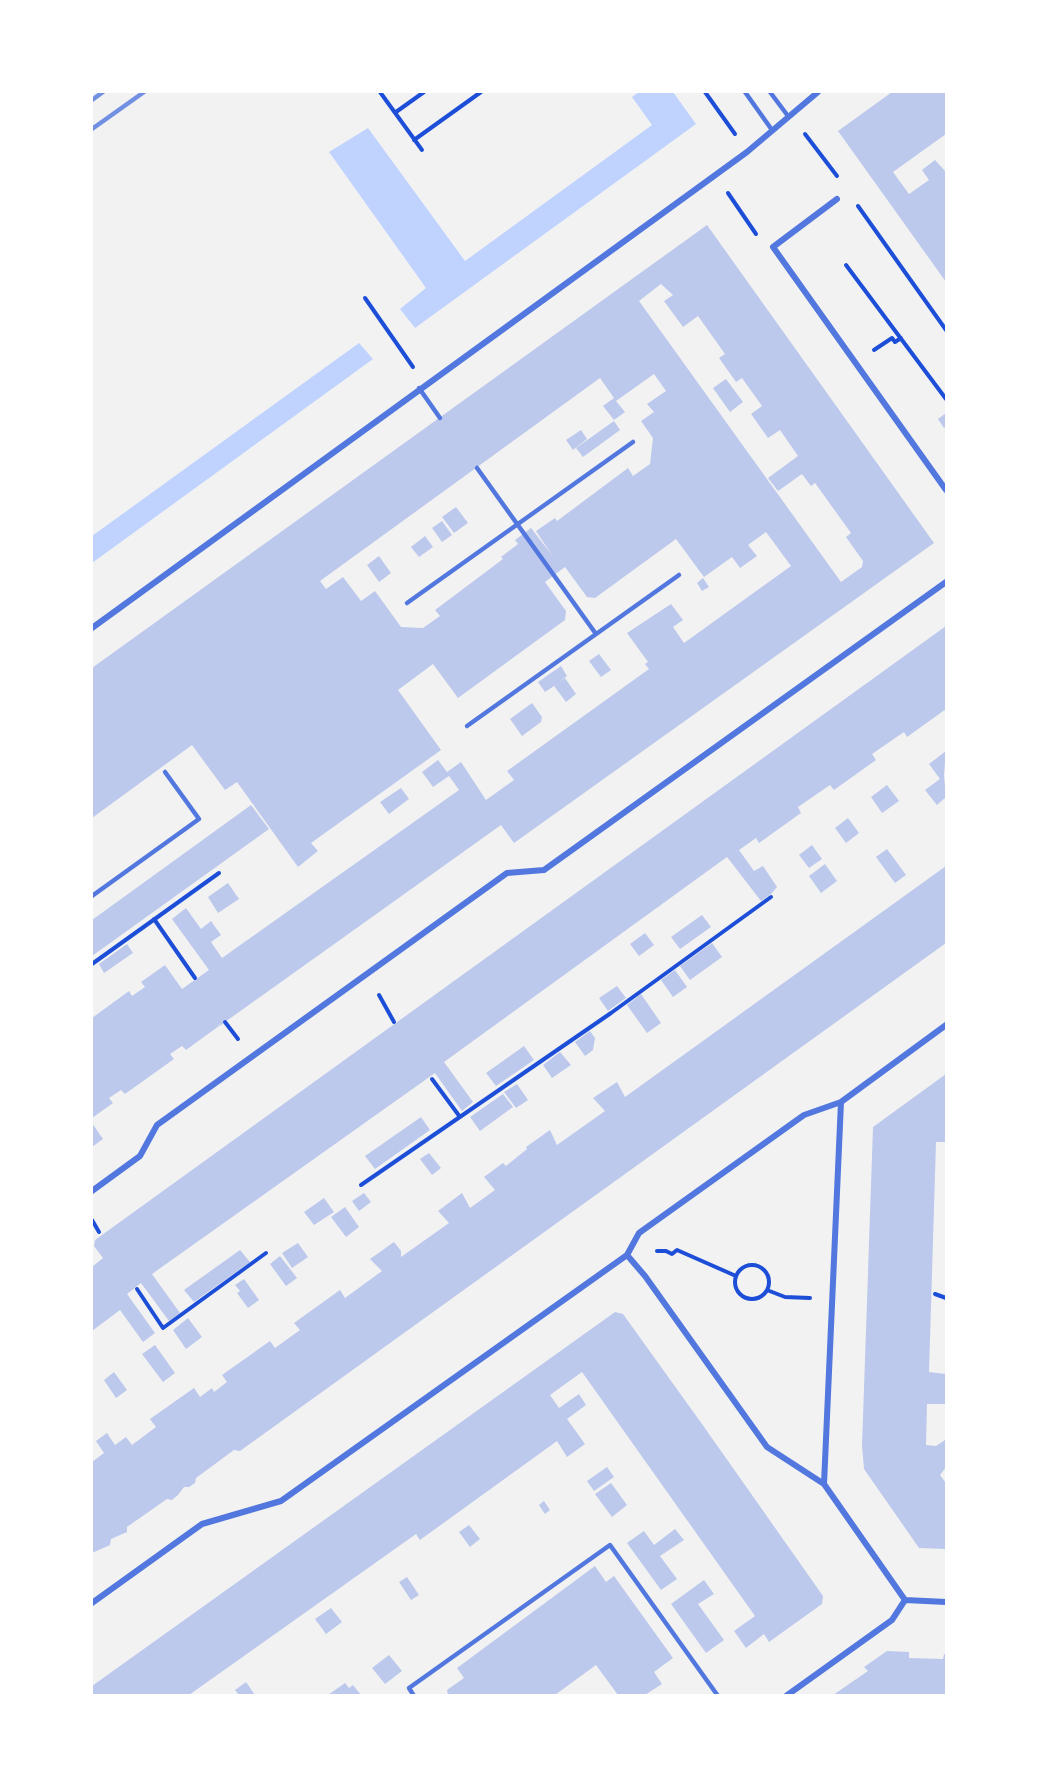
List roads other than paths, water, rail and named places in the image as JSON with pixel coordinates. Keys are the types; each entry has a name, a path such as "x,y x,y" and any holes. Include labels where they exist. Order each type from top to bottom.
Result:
{"street":[{"path":"92,628 422,386 716,175 818,92"},
{"path":"837,200 773,247 946,490"},
{"path":"92,1191 140,1156 156,1125 507,873 544,870 946,582"},
{"path":"92,1603 202,1524 281,1501 627,1254 639,1233 804,1115 841,1101 946,1025"},
{"path":"824,1484 841,1101"},
{"path":"627,1254 767,1447 824,1484 905,1600"},
{"path":"905,1600 946,1602"},
{"path":"786,1695 892,1620 905,1600"}],"lane":[{"path":"745,92 772,130"},
{"path":"770,92 788,116"},
{"path":"422,386 440,418"},
{"path":"407,603 633,442"},
{"path":"477,468 596,634"},
{"path":"467,726 679,575"},
{"path":"92,896 199,819 165,772"},
{"path":"414,1695 409,1688 610,1545 718,1695"}],"water":[{"path":"639,92 673,92 696,124 415,328 400,309 426,288 329,152 368,128 465,261 652,125 632,97"},
{"path":"359,343 373,359 92,563 92,536"}],"railway":[{"path":"92,100 103,92"},
{"path":"92,129 144,92"}]}
